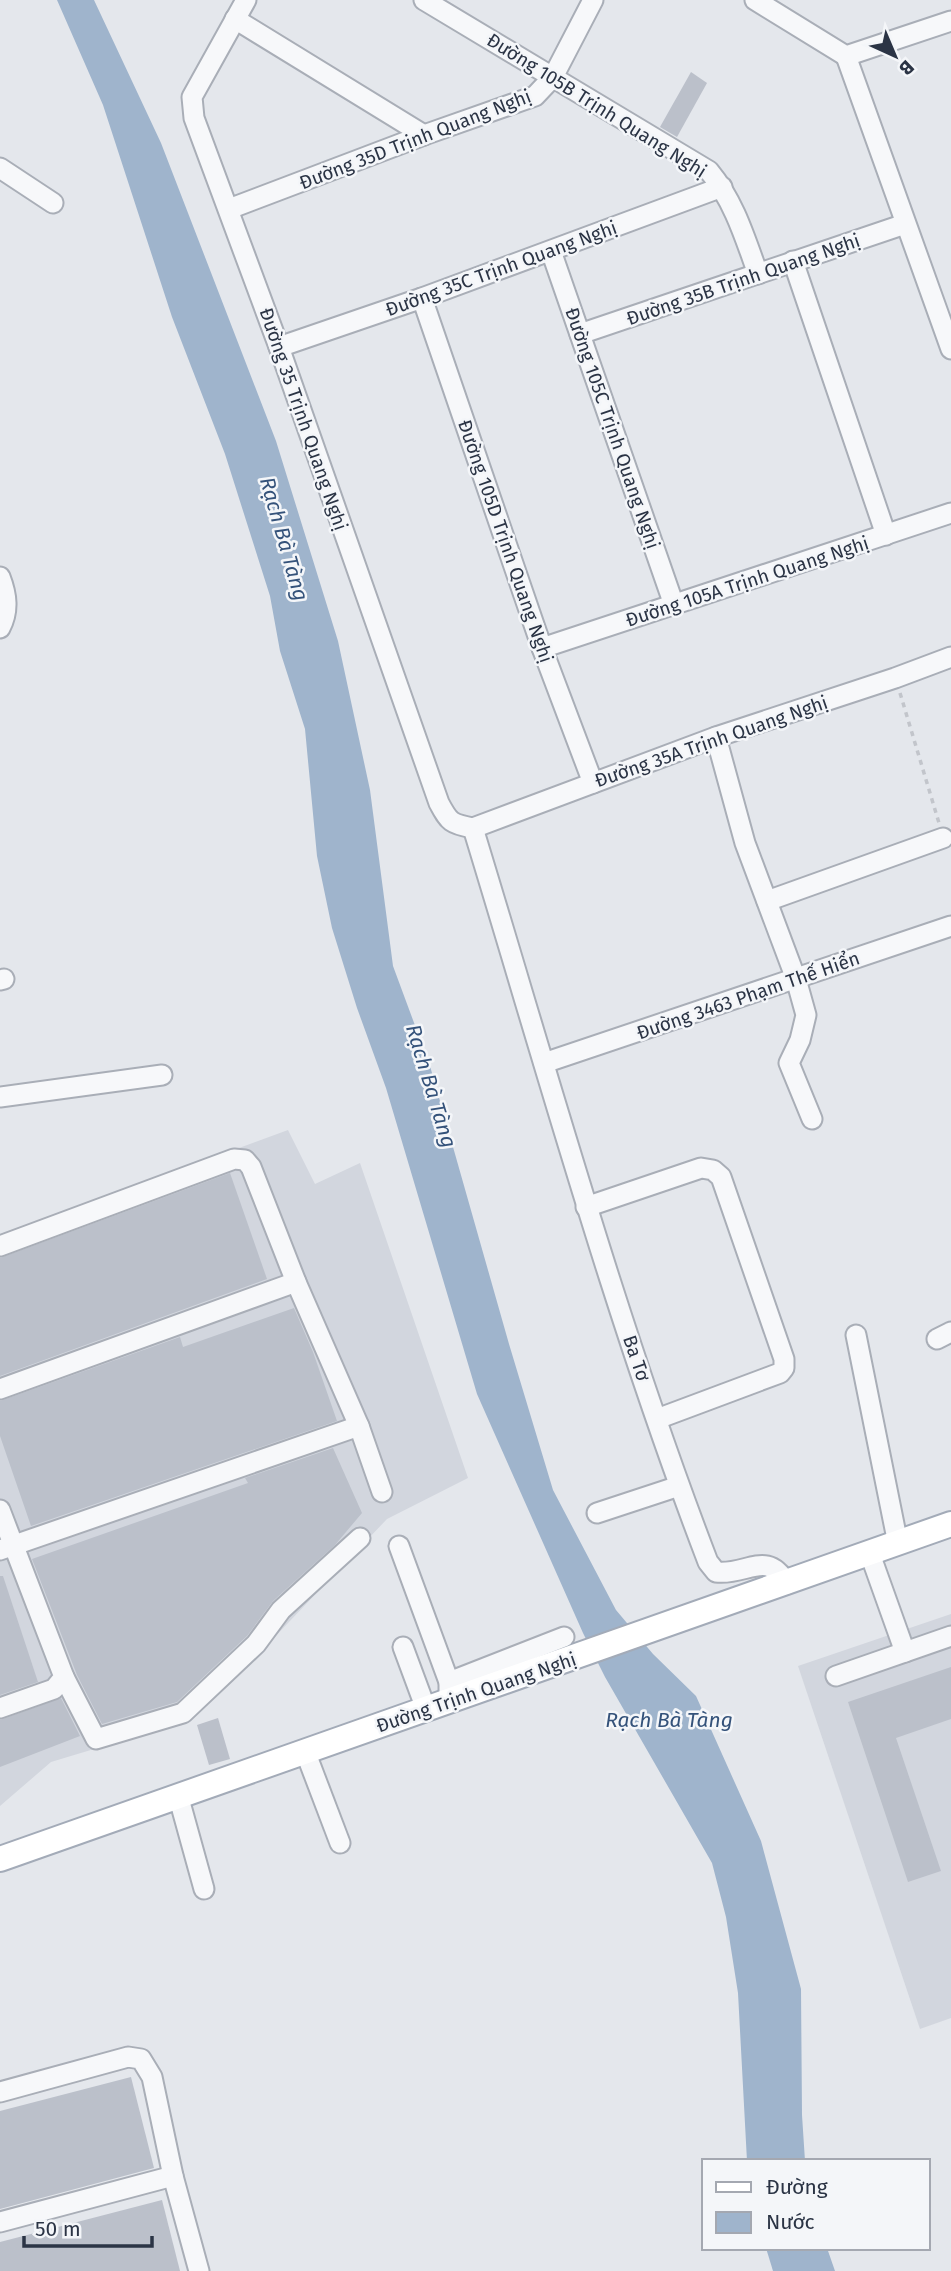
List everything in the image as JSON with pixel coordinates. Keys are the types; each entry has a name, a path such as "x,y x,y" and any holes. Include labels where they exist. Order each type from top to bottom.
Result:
{"main road":[{"name":"Đường Trịnh Quang Nghị","path":"0,1859 305,1751 563,1650 673,1624 951,1524"}],"street":[{"name":"Đường 35 Trịnh Quang Nghị","path":"246,0 192,97 194,118 279,347 439,803 447,818 454,824 473,828"},
{"name":"Đường 105B Trịnh Quang Nghị","path":"424,0 709,171 722,187 736,214 758,274"},
{"name":"Đường 35D Trịnh Quang Nghị","path":"229,209 535,96 553,77 593,0"},
{"path":"755,0 846,56 951,349"},
{"path":"234,19 424,135"},
{"path":"846,56 951,21"},
{"path":"0,168 52,203"},
{"name":"Đường 35C Trịnh Quang Nghị","path":"279,347 422,298 722,187"},
{"name":"Đường 35B Trịnh Quang Nghị","path":"580,334 905,224"},
{"name":"Đường 105C Trịnh Quang Nghị","path":"551,251 674,605"},
{"path":"793,261 886,535"},
{"name":"Đường 105D Trịnh Quang Nghị","path":"422,298 542,649 593,783"},
{"name":"Đường 105A Trịnh Quang Nghị","path":"542,649 951,513"},
{"path":"0,577 6,600 6,612 0,628"},
{"name":"Đường 35A Trịnh Quang Nghị","path":"473,828 716,737 951,657"},
{"path":"716,737 745,843 796,979 806,1014 800,1040 789,1063 812,1119"},
{"name":"Ba Tơ","path":"473,828 586,1207 679,1486 711,1568 724,1573 766,1564 780,1572 787,1584"},
{"path":"767,901 943,838"},
{"name":"Đường 3463 Phạm Thế Hiển","path":"544,1063 951,926"},
{"path":"0,1097 162,1075"},
{"path":"0,1246 234,1159 245,1160 251,1167 296,1282 359,1426 382,1492"},
{"path":"586,1207 701,1168 713,1170 721,1177 784,1359 784,1368 780,1373 657,1419"},
{"path":"0,1389 296,1282"},
{"path":"856,1335 898,1544"},
{"path":"7,1548 359,1426"},
{"path":"597,1513 679,1486"},
{"path":"0,1510 7,1548 64,1677 96,1739 183,1713 256,1644 281,1610 360,1538"},
{"path":"399,1546 441,1697"},
{"path":"870,1554 905,1652"},
{"path":"836,1676 951,1636"},
{"path":"403,1647 441,1697"},
{"path":"0,1708 54,1689 64,1677"},
{"path":"305,1751 340,1843"},
{"path":"178,1795 204,1889"},
{"path":"0,2092 128,2057 141,2059 152,2077 173,2176 199,2271"},
{"path":"0,2222 173,2176"}],"path":[{"path":"895,678 943,838"}],"shaded area":[{"path":"288,1130 315,1184 360,1163 468,1478 387,1519 227,1687 187,1721 51,1762 0,1806 0,1236"},
{"path":"951,1614 951,2018 920,2029 798,1666"}],"water":[{"name":"Rạch Bà Tàng","path":"57,0 94,0 161,143 276,441 338,641 370,790 393,966 430,1066 553,1490 616,1610 653,1654 696,1696 761,1841 801,1989 805,2159 747,2159 738,1993 726,1917 712,1863 605,1677 477,1394 386,1088 332,928 317,856 305,729 280,651 270,596 225,454 172,317 103,105"},
{"path":"767,2250 828,2250 835,2271 773,2271"}],"building":[{"path":"691,72 707,83 677,137 660,127"},
{"path":"230,1173 267,1279 0,1376 0,1258"},
{"path":"294,1308 313,1352 337,1421 31,1526 0,1436 0,1401 180,1337 183,1347"},
{"path":"333,1448 362,1513 335,1545 273,1601 247,1636 177,1702 102,1724 77,1675 32,1559 248,1483 245,1478"},
{"path":"0,1576 3,1576 38,1682 0,1695"},
{"path":"951,1667 951,1719 896,1738 941,1871 908,1882 848,1702"},
{"path":"61,1698 80,1736 0,1767 0,1720"},
{"path":"218,1718 230,1759 209,1765 197,1725"},
{"path":"131,2077 154,2168 0,2209 0,2111"},
{"path":"162,2200 180,2271 0,2271 0,2242"}]}
